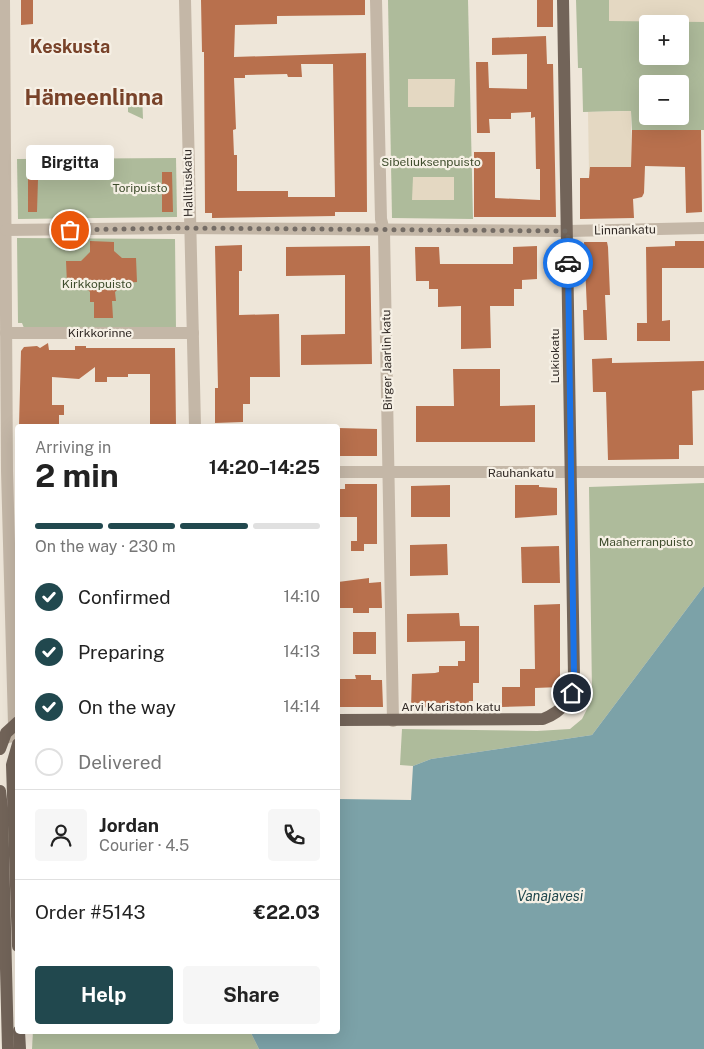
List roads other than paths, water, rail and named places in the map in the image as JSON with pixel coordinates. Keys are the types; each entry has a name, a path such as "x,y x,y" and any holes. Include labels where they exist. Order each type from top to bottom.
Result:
{"main road":[{"name":"Lukiokatu","path":"562,710 572,693 574,677 563,0"},
{"name":"Arvi Kariston katu","path":"340,720 530,720 543,719 562,710"},
{"path":"1,738 15,728"},
{"path":"8,1049 6,995 8,808 15,756"},
{"path":"0,791 8,808 15,905"},
{"path":"19,1034 20,1049"}],"street":[{"path":"4,0 8,471 15,670"},
{"name":"Hallituskatu","path":"185,0 188,229 195,424"},
{"name":"Birger Jaarlin katu","path":"376,0 381,219 384,231 393,721"},
{"name":"Linnankatu","path":"6,230 568,231 704,228"},
{"name":"Kirkkorinne","path":"6,333 193,333"},
{"name":"Rauhankatu","path":"340,472 704,472"},
{"path":"1,738 15,747"}],"water":[{"name":"Vanajavesi","path":"704,586 704,1049 259,1049 252,1034 340,1034 340,799 411,800 413,766 431,759 592,735"}],"place":[{"name":"Birgitta","path":"70,230"}],"district":[{"name":"Keskusta","path":"70,46"},
{"name":"Hämeenlinna","path":"94,97"}],"park label":[{"name":"Sibeliuksenpuisto","path":"431,162"},
{"name":"Toripuisto","path":"140,188"},
{"name":"Kirkkopuisto","path":"97,284"},
{"name":"Maaherranpuisto","path":"646,542"}]}
